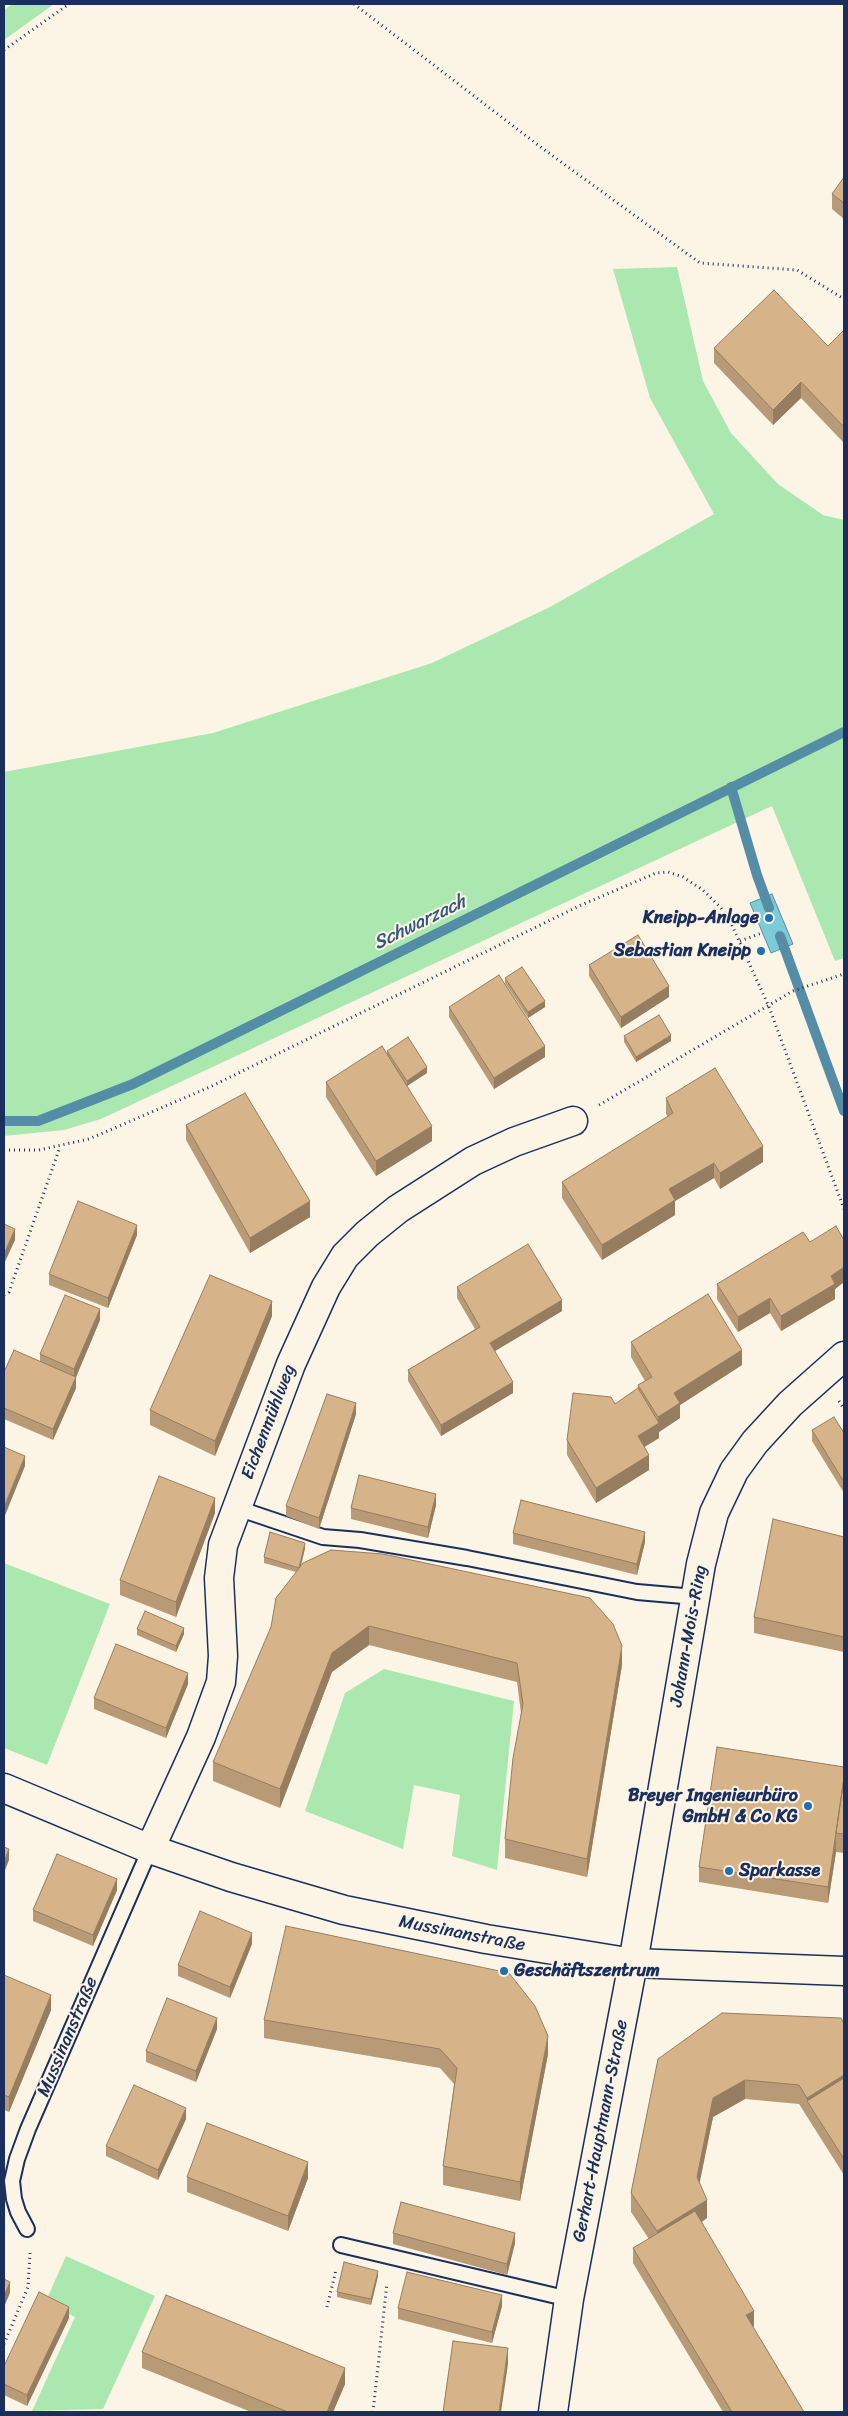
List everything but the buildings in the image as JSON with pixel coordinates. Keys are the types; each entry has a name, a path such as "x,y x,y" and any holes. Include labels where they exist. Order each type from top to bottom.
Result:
{"street":[{"name":"Eichenmühlweg","path":"150,1849 201,1737 221,1682 223,1656 220,1578 223,1544 290,1364 326,1286 345,1256 367,1234 398,1209 473,1161 514,1142 573,1121"},
{"name":"Johann-Mois-Ring","path":"633,1963 695,1597 714,1513 734,1471 755,1442 790,1404 844,1356"},
{"name":"Mussinanstraße","path":"4,1788 150,1849 231,1877 344,1910 486,1939 633,1963 844,1971"},
{"name":"Gerhart-Hauptmann-Straße","path":"553,2412 569,2299 633,1963"}],"lane":[{"path":"237,1508 323,1537 360,1540 467,1558 637,1592 695,1597"},
{"name":"Mussinanstraße","path":"28,2229 18,2212 14,2199 12,2181 17,2159 28,2129 150,1849"},
{"path":"341,2245 569,2299"}],"path":[{"path":"4,50 69,4"},
{"path":"354,4 542,148 700,262 796,270 844,299"},
{"path":"4,1150 39,1150 60,1147 89,1139 212,1086 579,906 656,873 668,872 683,877 703,890 721,908 740,941 769,1007 844,1209"},
{"path":"740,941 762,933"},
{"path":"573,1121 769,1007 793,991 844,974"},
{"path":"4,1295 9,1292 60,1147"},
{"path":"4,2344 28,2288 30,2260 28,2229"},
{"path":"327,2307 341,2245"},
{"path":"373,2412 390,2257"}],"green space":[{"path":"12,4 54,4 4,40 4,10"},
{"path":"677,267 703,381 731,433 778,484 823,515 844,520 844,958 835,961 772,806 101,1119 64,1130 4,1136 4,772 213,733 432,663 550,607 714,514 650,398 613,269"},
{"path":"4,1563 110,1604 47,1765 4,1748"},
{"path":"384,1669 514,1701 497,1870 452,1856 460,1795 414,1785 403,1849 305,1811 345,1693"},
{"path":"66,2256 155,2296 103,2409 32,2411 75,2317 45,2303"}],"water":[{"name":"Kneipp-Anlage","path":"772,894 793,944 771,953 750,903"}],"waterway":[{"name":"Schwarzach","path":"4,1121 38,1121 133,1084 844,732"},
{"path":"731,787 757,875 769,908"},
{"path":"780,936 844,1111"}],"place":[{"name":"Kneipp-Anlage","path":"769,918"},
{"name":"Sebastian Kneipp","path":"761,951"},
{"name":"Breyer Ingenieurbüro GmbH & Co KG","path":"808,1806"},
{"name":"Sparkasse","path":"729,1871"},
{"name":"Geschäftszentrum","path":"504,1971"}]}
